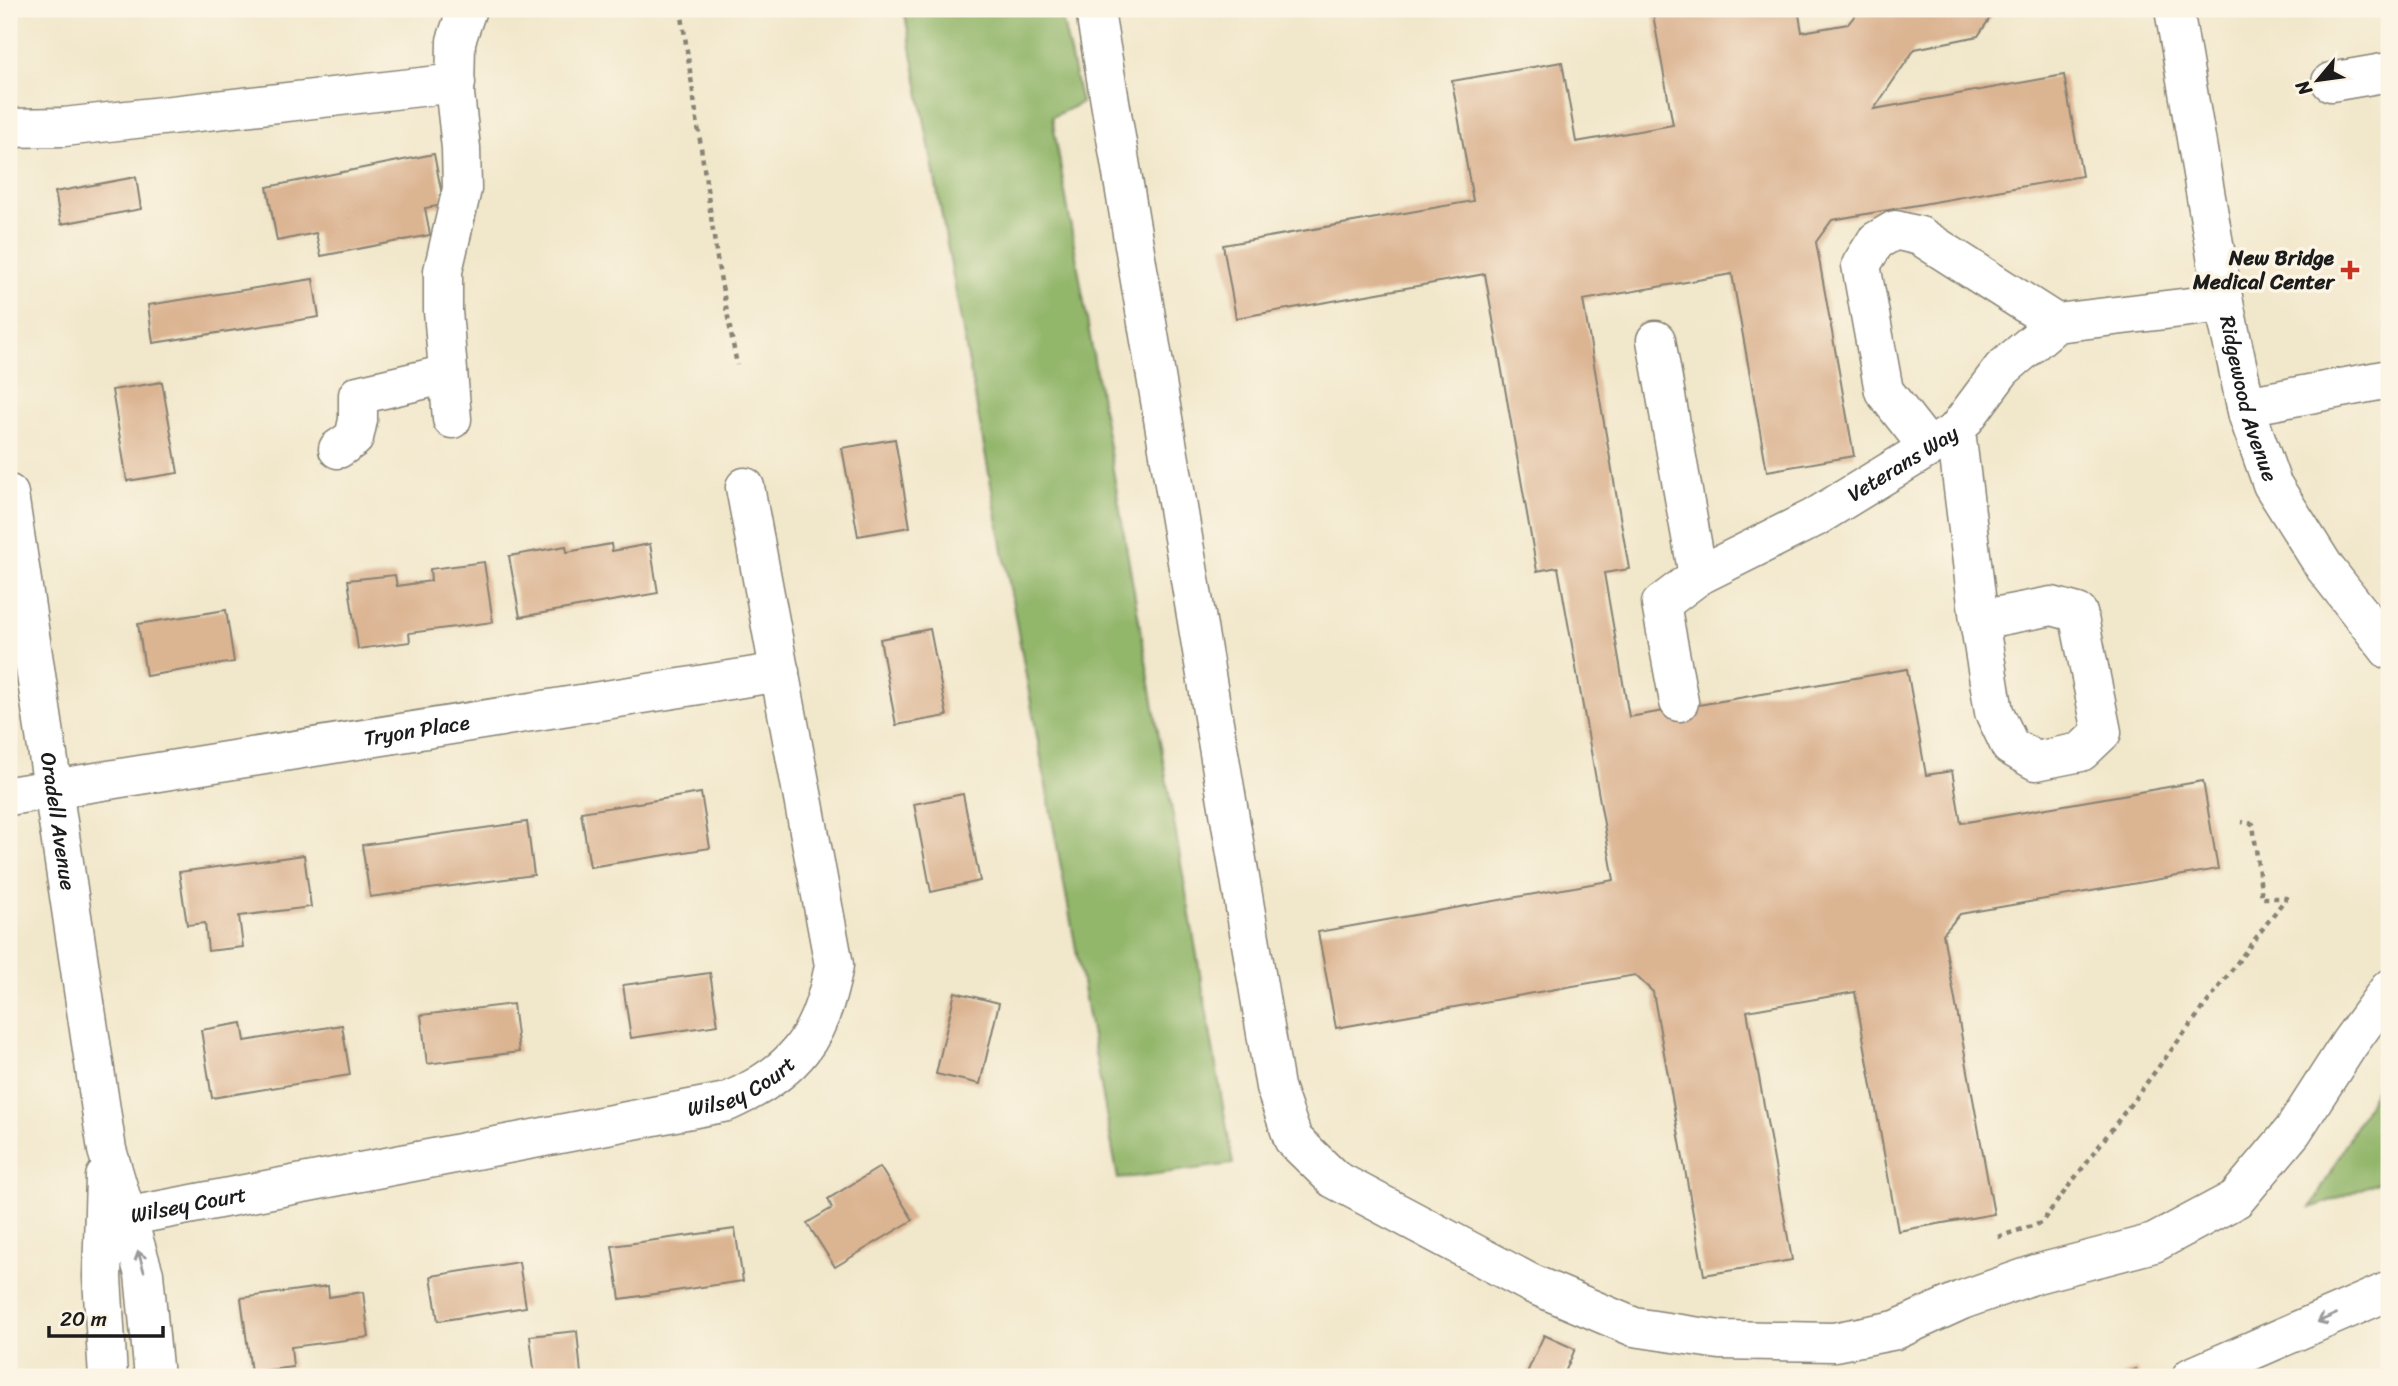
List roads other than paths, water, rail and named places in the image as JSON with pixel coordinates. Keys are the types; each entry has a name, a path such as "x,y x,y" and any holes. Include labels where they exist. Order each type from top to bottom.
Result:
{"main road":[{"path":"452,419 443,271 462,189 456,83 457,41 467,9"},
{"path":"1096,9 1275,1087 1293,1139 1334,1179 1530,1283 1634,1327 1720,1340 1834,1342 1896,1330 1962,1300 2036,1273 2154,1243 2236,1199 2293,1132 2389,989"},
{"name":"Ridgewood Avenue","path":"2174,9 2224,303 2246,406 2272,484 2325,568 2389,650"},
{"path":"2332,82 2389,72"},
{"path":"9,128 64,127 456,83"},
{"path":"1979,620 1942,439 1884,391 1861,265 1876,241 1895,230 1920,236 2056,323 2224,303"},
{"name":"Veterans Way","path":"1679,702 1661,604 1698,576 1814,518 1942,439 2002,369 2056,323"},
{"path":"1656,340 1698,576"},
{"path":"338,449 354,438 358,420 358,395 448,374"},
{"path":"2246,406 2389,379"},
{"name":"Wilsey Court","path":"116,1219 727,1102 758,1088 792,1061 814,1031 828,999 834,965 745,487"},
{"name":"Oradell Avenue","path":"9,494 116,1219 144,1274 154,1377"},
{"name":"Tryon Place","path":"9,796 780,672"},
{"name":"Oradell Avenue","path":"108,1377 102,1277 116,1219"},
{"path":"2191,1377 2389,1291"}],"place":[{"name":"New Bridge Medical Center","path":"2350,270"}]}
